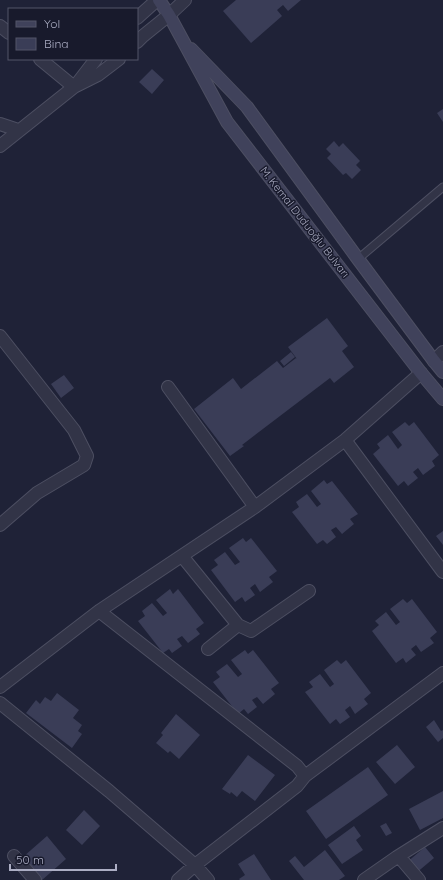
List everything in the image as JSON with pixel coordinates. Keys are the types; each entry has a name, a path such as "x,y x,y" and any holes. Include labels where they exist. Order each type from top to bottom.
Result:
{"street":[{"name":"M. Kemal Duduoğlu Bulvarı","path":"158,0 169,15 227,122 421,373 443,399"},
{"path":"138,17 158,0"},
{"path":"138,41 185,0"},
{"path":"0,26 8,32"},
{"name":"M. Kemal Duduoğlu Bulvarı","path":"180,36 247,107 443,372"},
{"path":"41,60 74,87"},
{"path":"74,87 95,60"},
{"path":"0,146 18,130 74,87 98,75 117,60"},
{"path":"0,124 18,130"},
{"path":"0,336 74,430 87,456 84,465 38,492 0,525"},
{"path":"0,687 99,611 255,507 345,440 443,352"},
{"path":"168,387 255,507"},
{"path":"345,440 443,572"},
{"path":"182,556 238,625 251,631 309,591"},
{"path":"99,611 297,766 305,776"},
{"path":"208,649 238,625"},
{"path":"178,880 195,864 297,786 305,776 443,673"},
{"path":"0,704 109,791 195,864 208,880"},
{"path":"364,880 443,828"},
{"path":"14,856 35,880"},
{"path":"397,857 402,860 419,880"},
{"path":"195,864 198,880"}],"lane":[{"path":"358,258 443,187"}],"building":[{"path":"236,0 301,0 288,11 283,5 277,10 282,16 251,43 223,11"},
{"path":"152,69 164,80 152,94 139,82"},
{"path":"443,109 443,122 437,113"},
{"path":"334,141 339,147 343,143 360,161 356,165 361,170 352,179 346,173 343,175 327,158 331,154 326,149"},
{"path":"327,318 348,346 342,351 354,367 334,383 330,378 242,445 244,446 230,456 194,409 233,378 241,389 277,361 283,368 296,358 297,359 288,347"},
{"path":"291,352 295,357 284,366 280,361"},
{"path":"64,375 74,388 61,398 51,384"},
{"path":"405,422 409,426 414,422 439,455 432,461 435,466 423,475 418,468 413,472 418,478 408,486 404,481 398,486 373,454 380,448 377,444 388,435 398,449 402,445 392,432"},
{"path":"324,480 327,484 332,481 358,514 350,519 354,524 342,534 336,527 331,530 336,537 327,544 323,540 317,544 292,512 299,507 296,502 307,494 317,507 321,504 311,491"},
{"path":"443,531 443,545 436,536"},
{"path":"243,538 246,542 251,538 277,571 269,577 273,582 260,592 255,584 250,588 255,595 245,602 242,597 235,602 211,570 218,565 214,560 225,552 235,565 240,562 229,548"},
{"path":"170,589 173,594 178,589 204,623 196,629 200,634 188,643 182,636 177,639 182,646 172,653 169,649 163,653 138,621 145,616 142,611 152,603 163,616 167,613 156,600"},
{"path":"403,599 407,603 412,599 437,632 430,638 434,643 421,652 416,645 411,649 416,655 406,663 403,658 396,663 372,631 379,625 375,621 386,612 396,625 400,622 390,609"},
{"path":"245,650 248,654 253,650 279,683 271,689 275,694 263,704 257,697 252,700 257,707 248,714 244,709 238,714 213,682 220,677 216,672 227,664 238,677 242,674 231,660"},
{"path":"337,660 341,664 346,660 371,693 364,699 368,704 355,714 350,706 345,710 350,717 340,724 336,719 330,724 305,692 313,687 309,682 320,674 330,687 334,684 324,670"},
{"path":"57,693 79,710 73,718 82,725 78,731 82,734 72,748 26,713 36,700 40,704 45,697 51,701"},
{"path":"176,714 200,735 179,759 170,751 168,753 156,743 163,735 161,733"},
{"path":"434,720 441,731 443,730 443,738 438,742 426,727"},
{"path":"397,745 415,767 395,784 376,762"},
{"path":"248,755 275,775 255,801 242,791 237,797 231,792 230,794 222,789"},
{"path":"368,767 388,795 326,839 306,811"},
{"path":"443,791 443,818 420,830 409,809"},
{"path":"84,810 100,826 82,845 66,830"},
{"path":"386,823 392,833 386,836 380,826"},
{"path":"354,826 361,836 356,840 363,850 342,864 328,845"},
{"path":"47,836 66,859 42,880 23,857"},
{"path":"425,847 434,858 415,874 406,863"},
{"path":"325,850 345,876 339,880 304,880 289,861 295,856 304,867"},
{"path":"254,854 271,880 239,879 245,875 238,864"}]}
